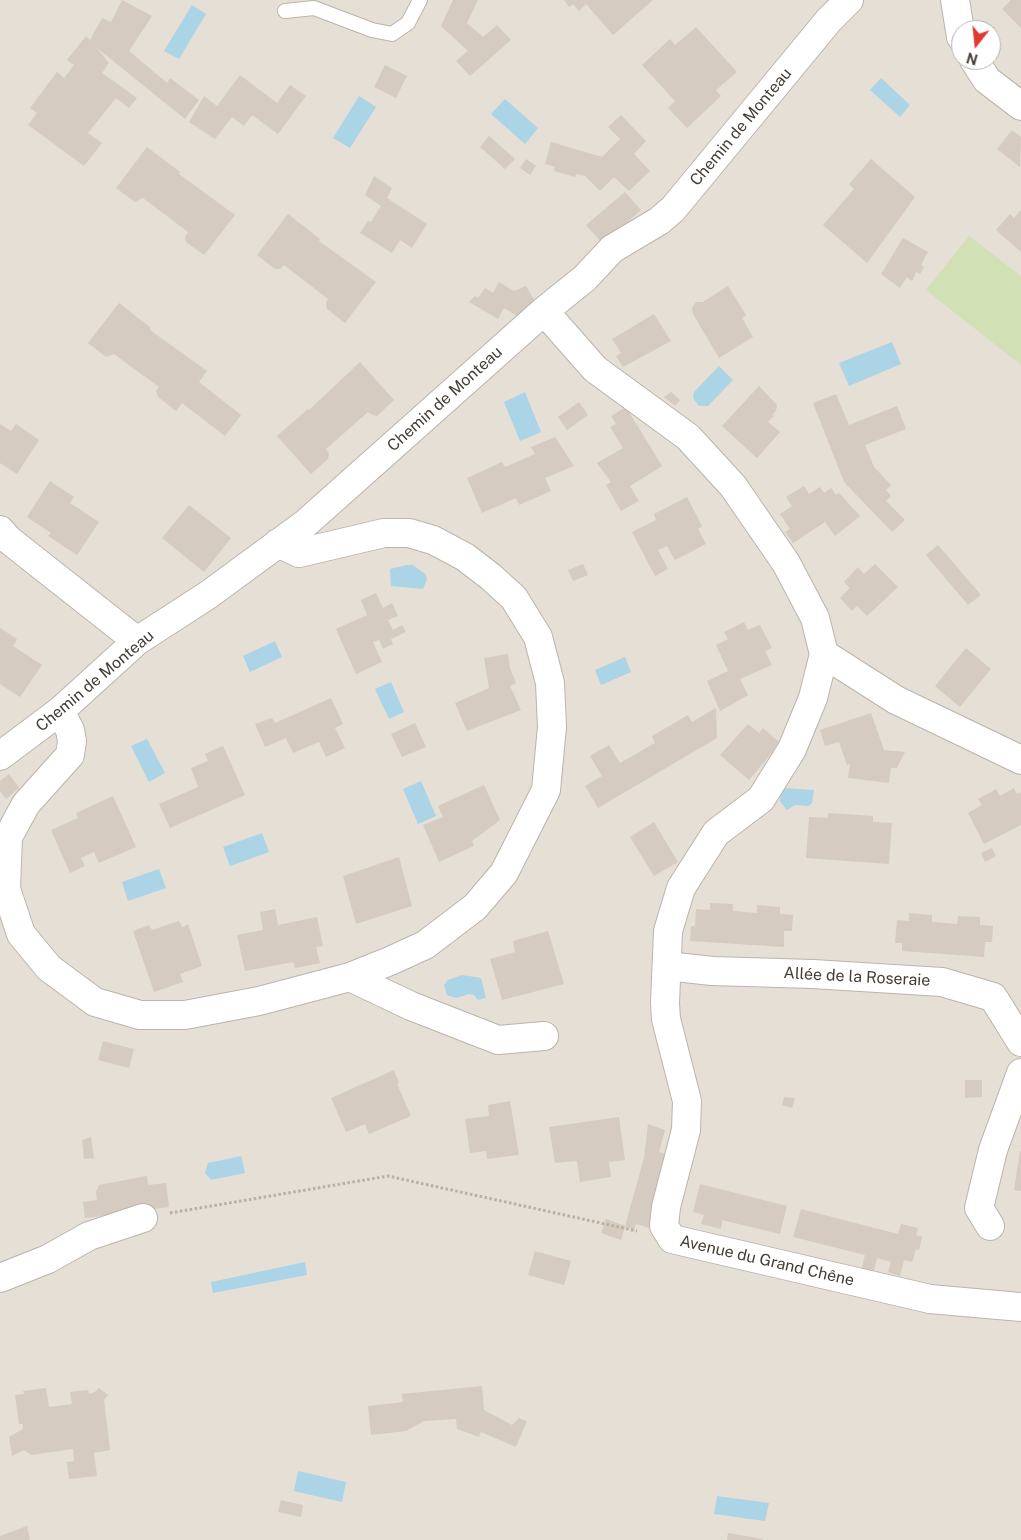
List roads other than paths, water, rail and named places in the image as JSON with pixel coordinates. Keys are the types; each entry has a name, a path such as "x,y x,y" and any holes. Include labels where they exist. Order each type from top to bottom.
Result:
{"street":[{"name":"Chemin de Monteau","path":"0,756 60,711 137,641 208,595 306,523 544,311 584,278 612,249 659,221 673,209 829,20 849,0"},
{"path":"955,0 958,20"},
{"path":"980,70 987,80 1021,106"},
{"path":"544,311 595,369 688,437 733,486 786,563 815,618 824,654 896,700 1021,760"},
{"path":"60,711 70,730 72,741 70,755 26,804 8,837 6,889 21,934 49,968 95,1002 140,1015 194,1013 258,1001 350,977 425,945 475,907 504,873 546,790 552,727 550,683 538,637 514,598 492,577 465,557 433,540 409,533 384,533 299,553 278,543"},
{"path":"3,541 137,641"},
{"name":"Avenue du Grand Chêne","path":"824,654 813,698 786,757 761,799 716,832 681,888 668,931 664,1003 666,1019 687,1101 686,1130 665,1218 667,1234 672,1239 930,1299 1021,1307"},
{"name":"Allée de la Roseraie","path":"666,966 712,971 813,974 942,982 993,997 1021,1042"},
{"path":"350,977 411,1006 498,1040 544,1036"},
{"path":"990,1226 979,1208 992,1150 1021,1073"},
{"path":"0,1278 48,1259 89,1236 143,1218"}],"lane":[{"path":"286,11 314,8 372,30 392,34 408,23 420,0"}],"water":[{"path":"192,5 206,14 179,59 164,51"},
{"path":"881,78 910,105 900,117 870,90"},
{"path":"359,96 376,107 350,148 333,138"},
{"path":"505,99 538,128 525,144 491,114"},
{"path":"892,342 901,364 849,386 839,363"},
{"path":"719,366 733,380 708,406 699,406 693,398 694,392"},
{"path":"525,392 541,432 520,441 504,402"},
{"path":"413,565 425,574 427,579 423,589 391,586 390,569"},
{"path":"275,641 282,657 250,672 243,656"},
{"path":"625,657 631,672 601,685 595,670"},
{"path":"391,682 404,712 389,719 375,689"},
{"path":"147,739 165,773 149,782 131,746"},
{"path":"421,781 436,816 418,824 403,789"},
{"path":"781,788 814,790 812,803 808,806 795,805 787,810 780,801"},
{"path":"262,833 269,852 230,866 223,847"},
{"path":"159,869 166,888 128,901 122,882"},
{"path":"462,975 481,978 486,998 478,1000 474,995 469,994 456,998 447,995 444,985 448,980"},
{"path":"241,1156 245,1173 211,1180 205,1173 208,1163"},
{"path":"305,1262 307,1275 213,1293 211,1282"},
{"path":"298,1471 346,1482 342,1502 294,1491"},
{"path":"717,1496 769,1503 765,1521 714,1514"}]}
